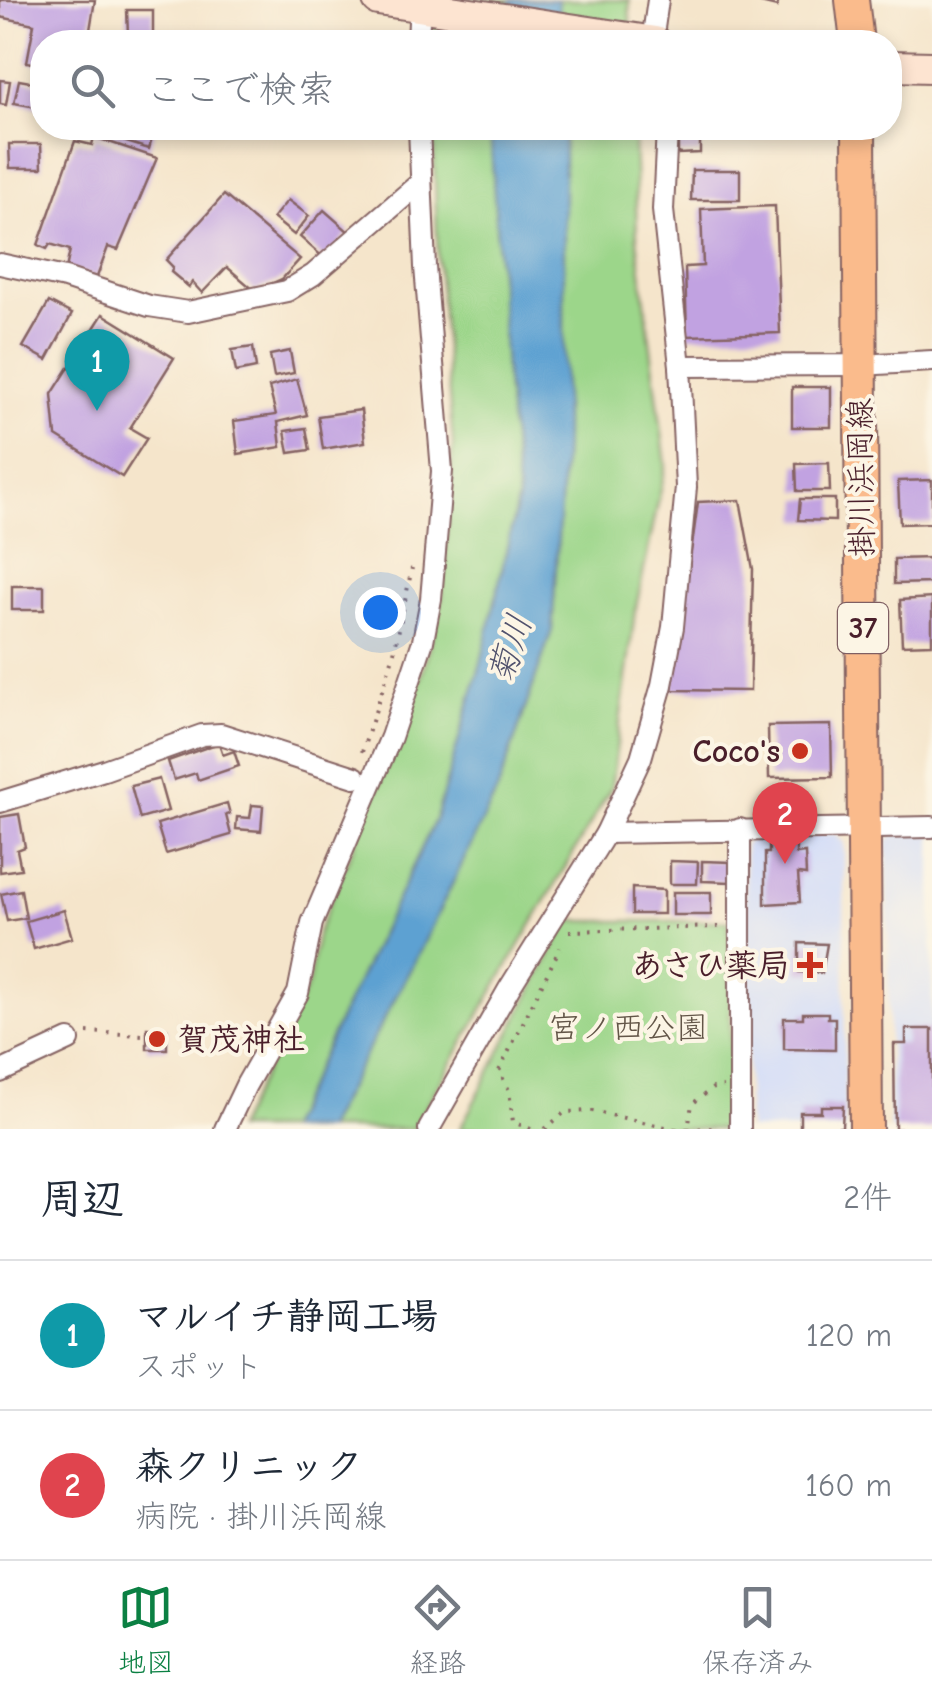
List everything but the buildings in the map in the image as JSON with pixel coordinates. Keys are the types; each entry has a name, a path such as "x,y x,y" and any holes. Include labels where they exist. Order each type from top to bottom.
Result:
{"main road":[{"path":"852,0 855,30"},
{"name":"掛川浜岡線","path":"859,140 866,1129"}],"street":[{"path":"378,0 581,30"},
{"path":"651,30 658,0"},
{"path":"419,30 422,4"},
{"path":"902,67 932,68"},
{"path":"226,1129 298,993 312,923 391,737 428,613 437,557 442,472 419,140"},
{"path":"429,1129 510,987 606,833 641,758 662,685 673,627 686,487 680,366 663,210 666,140"},
{"path":"0,264 65,278 150,306 188,312 287,291 313,275 421,182"},
{"path":"680,366 932,362"},
{"path":"0,802 202,735 221,734 355,777"},
{"path":"606,833 932,827"},
{"path":"740,830 740,1129"},
{"path":"0,1072 69,1040"}],"path":[{"path":"355,777 401,629 414,554"},
{"path":"568,931 722,926"},
{"path":"530,1129 513,1122 509,1090 499,1071 560,949"},
{"path":"69,1040 90,1030 142,1036"},
{"path":"688,1129 692,1104 714,1088 723,1087 724,1100"},
{"path":"546,1129 565,1112 592,1111 675,1129 724,1129"}],"shaded area":[{"path":"895,833 932,833 932,1129 890,1129 887,842"},
{"path":"835,834 844,843 845,1129 748,1129 745,844 755,835"}],"green space":[{"path":"441,0 629,0 630,30 433,30"},
{"path":"433,140 634,140 637,239 666,465 635,612 611,788 413,1129 236,1129 308,985 317,934 415,699 442,600 453,444 438,264"},
{"name":"宮ノ西公園","path":"568,921 729,921 732,1129 460,1129"}],"water":[{"path":"511,0 558,0 559,30 503,30"},
{"name":"菊川","path":"491,140 564,140 564,445 552,630 498,789 420,951 326,1129 287,1129 436,818 481,663 518,498 505,370"}],"place":[{"name":"マルイチ静岡工場","path":"97,411"},
{"name":"Coco's","path":"800,751"},
{"name":"森クリニック","path":"785,864"},
{"name":"あさひ薬局","path":"810,965"},
{"name":"賀茂神社","path":"157,1039"}]}
